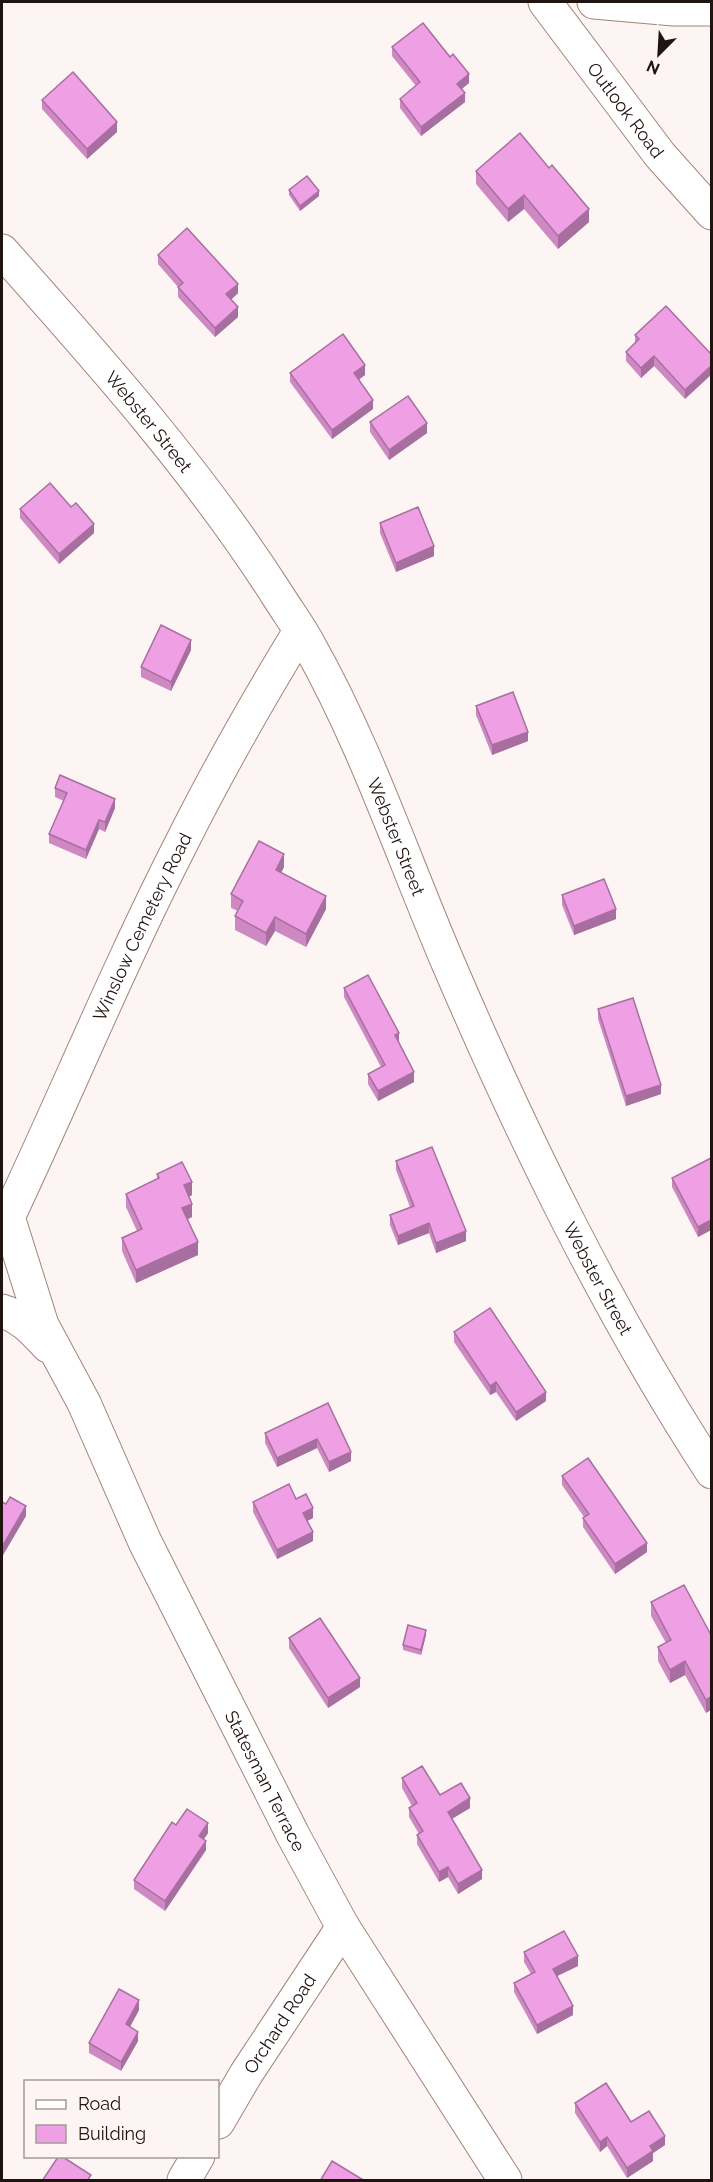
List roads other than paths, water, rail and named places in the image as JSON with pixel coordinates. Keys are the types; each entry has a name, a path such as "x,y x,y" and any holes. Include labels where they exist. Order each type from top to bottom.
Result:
{"street":[{"name":"Outlook Road","path":"545,2 660,155 711,213"},
{"path":"594,2 674,9 711,9"},
{"name":"Webster Street","path":"2,251 129,396 202,485 252,555 300,631 346,719 393,826 449,965 570,1229 668,1405 711,1472"},
{"name":"Winslow Cemetery Road","path":"5,1224 182,842 274,673 300,631"},
{"name":"Statesman Terrace","path":"5,1224 42,1325 84,1403 145,1542 293,1835 343,1927 505,2181"},
{"name":"Statesman Terrace","path":"2,1311 29,1325 61,1361"},
{"name":"Orchard Road","path":"219,2120 246,2073 343,1927"},
{"path":"184,2181 197,2158"}]}
